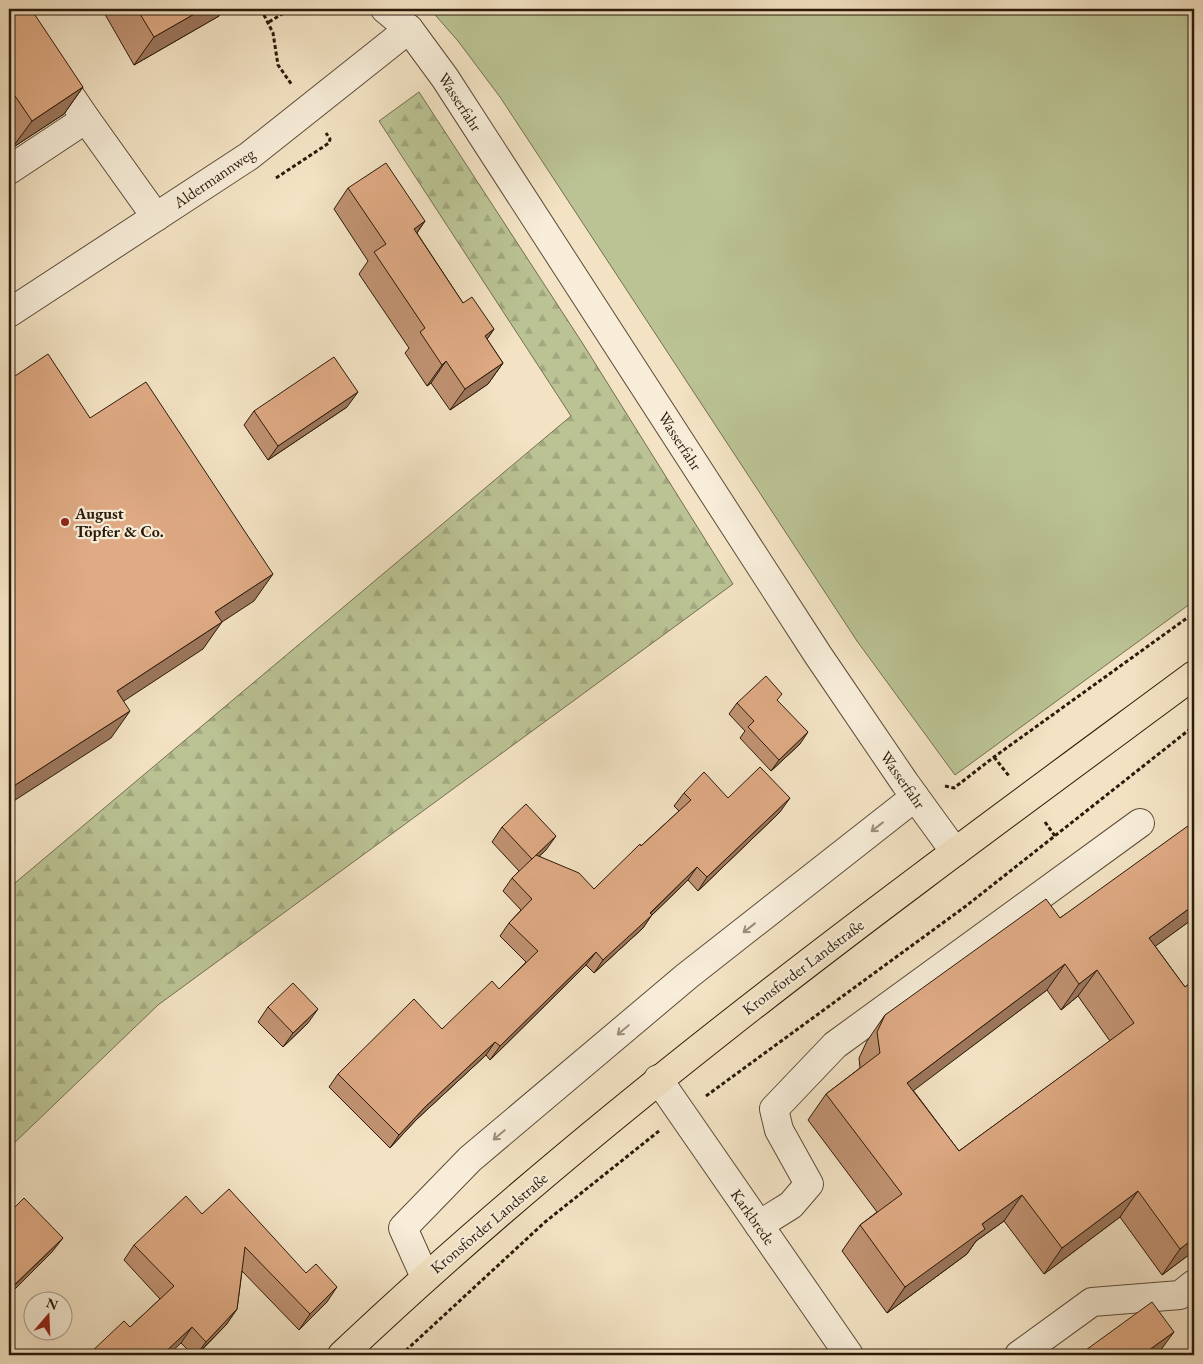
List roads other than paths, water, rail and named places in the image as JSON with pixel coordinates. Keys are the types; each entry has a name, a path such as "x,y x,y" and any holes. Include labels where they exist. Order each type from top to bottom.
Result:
{"main road":[{"name":"Kronsforder Landstraße","path":"342,1355 425,1277 658,1079 805,964 1194,675"}],"street":[{"path":"12,9 86,119 156,217"},
{"name":"Wasserfahr","path":"385,9 409,29 445,78 818,655 914,797 955,852"},
{"name":"Aldermannweg","path":"9,313 249,156 307,108 409,29"},
{"path":"9,170 86,119"},
{"name":"Kronsforder Landstraße","path":"425,1277 403,1228 470,1159 687,976 914,797"},
{"path":"759,1225 791,1206 809,1184 779,1130 774,1109 835,1045 1140,823"},
{"name":"Karkbrede","path":"658,1079 849,1355"},
{"path":"1019,1355 1092,1302 1180,1295 1194,1284"}],"place":[{"name":"August Töpfer & Co.","path":"65,522"}]}
